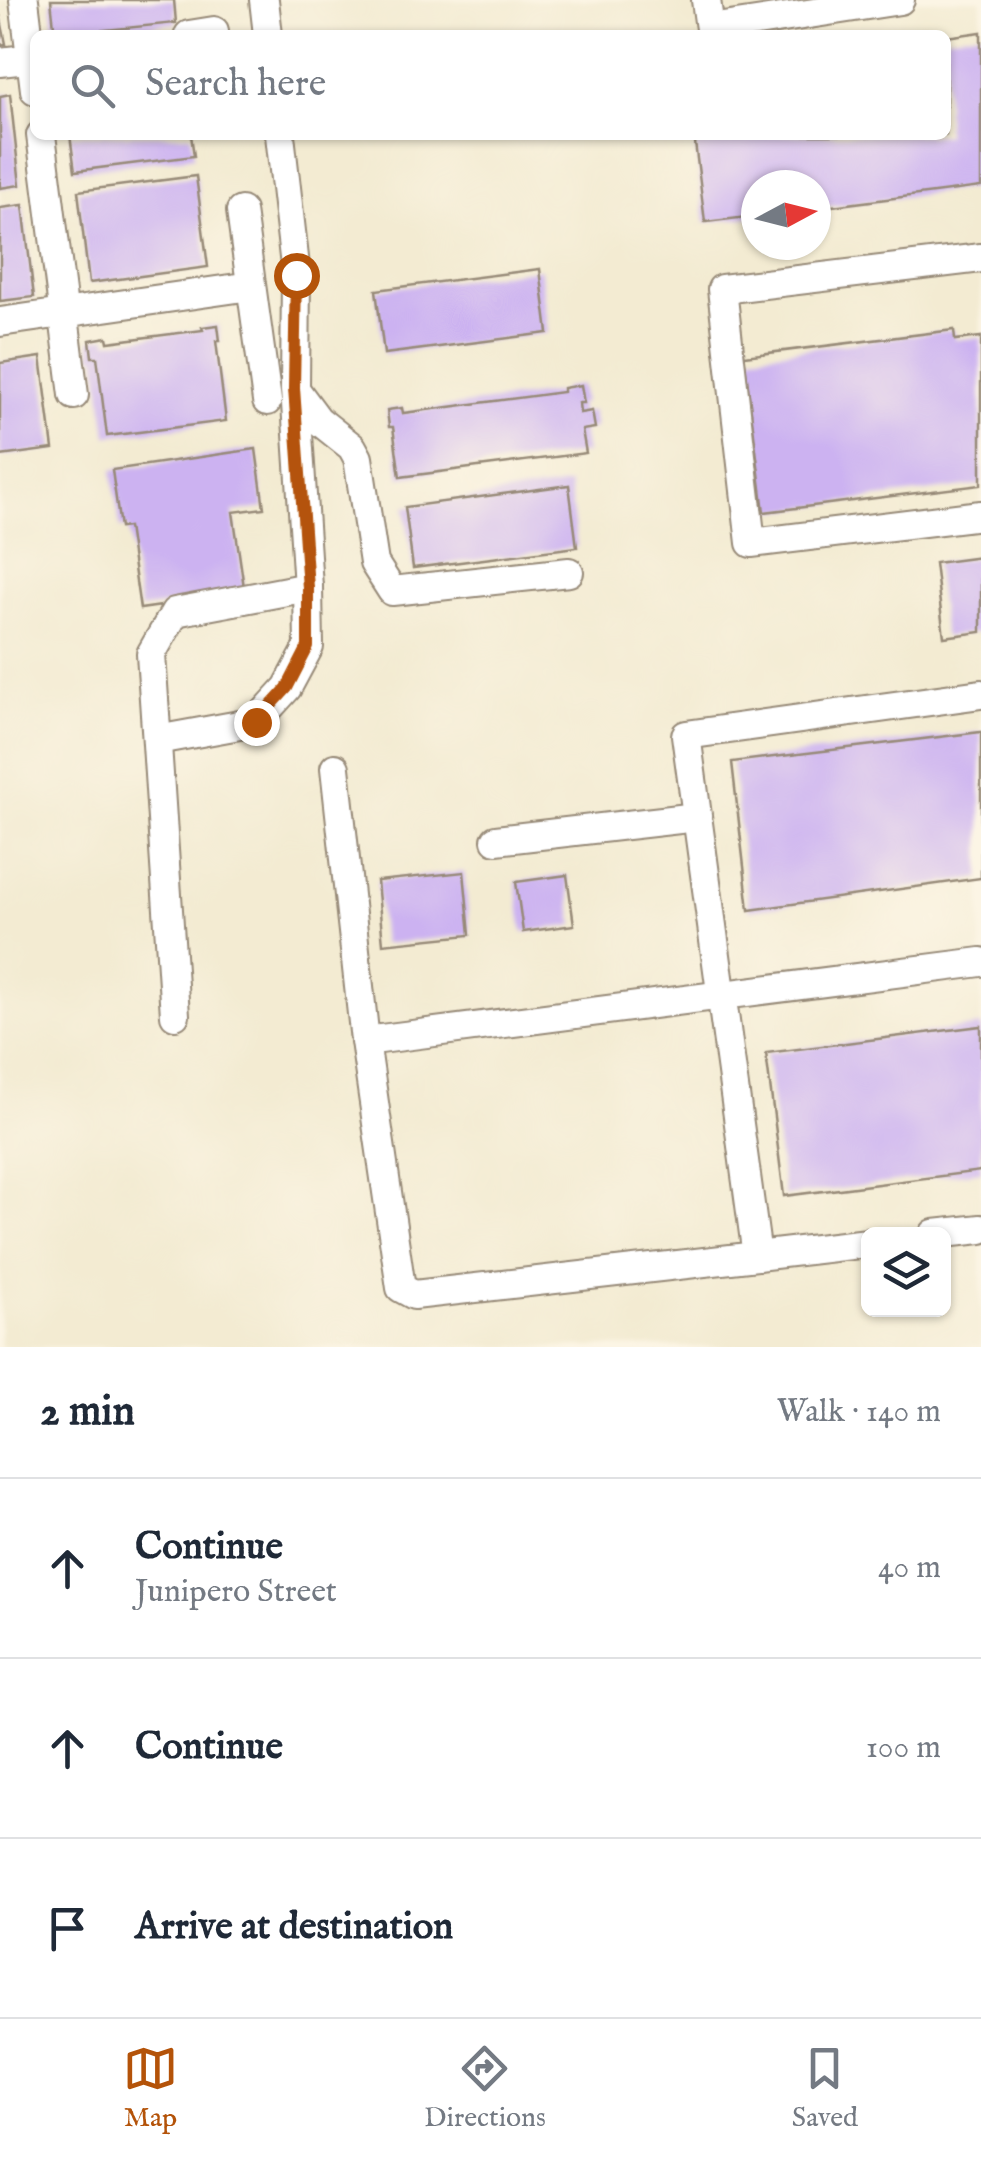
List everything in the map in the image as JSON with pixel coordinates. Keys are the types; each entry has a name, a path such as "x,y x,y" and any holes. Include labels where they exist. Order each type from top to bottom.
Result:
{"street":[{"path":"24,0 30,39"},
{"path":"264,0 267,30"},
{"path":"706,0 710,29 900,0"},
{"path":"0,62 30,59"},
{"path":"42,140 74,395"},
{"path":"157,740 256,722 287,688 308,647 308,588 295,397 296,275 281,140"},
{"path":"242,211 267,401"},
{"path":"981,258 722,288 752,543 981,514"},
{"path":"0,322 251,286"},
{"path":"295,397 352,446 358,458 374,563 392,592 569,572"},
{"path":"175,1015 151,654 175,612 308,588"},
{"path":"757,1256 686,735 981,694"},
{"path":"335,768 365,1041 400,1288 414,1295 861,1244"},
{"path":"496,840 697,817"},
{"path":"365,1041 981,962"},
{"path":"951,1232 981,1229"}],"building":[{"path":"51,0 174,0 176,23 54,30"},
{"path":"0,15 6,44 0,45"},
{"path":"981,32 981,187 831,206 831,170 741,170 741,218 705,222 695,140 951,140 951,36"},
{"path":"10,94 20,185 0,188 0,96"},
{"path":"71,140 192,140 194,156 75,171"},
{"path":"196,176 208,267 89,283 78,191"},
{"path":"23,205 34,297 0,301 0,208"},
{"path":"540,269 548,333 384,354 376,290"},
{"path":"218,325 220,341 216,341 226,421 107,436 97,357 92,357 90,340 107,337 108,342"},
{"path":"954,330 955,340 981,337 981,485 764,512 744,356"},
{"path":"41,357 53,449 0,456 0,363"},
{"path":"581,385 584,403 579,403 580,413 592,411 595,428 582,430 586,453 400,477 387,410 402,408 403,413 563,392 563,388"},
{"path":"256,449 264,508 233,512 245,594 140,609 128,527 120,528 112,470"},
{"path":"569,485 577,547 413,568 405,507"},
{"path":"981,557 981,632 944,637 935,563"},
{"path":"981,732 981,878 749,910 732,762"},
{"path":"464,872 470,935 383,944 377,881"},
{"path":"567,875 574,925 523,932 516,882"},
{"path":"981,1026 981,1171 784,1196 766,1053"}],"route":[{"path":"256,722 287,688 308,647 308,588 294,388 296,275"}]}
